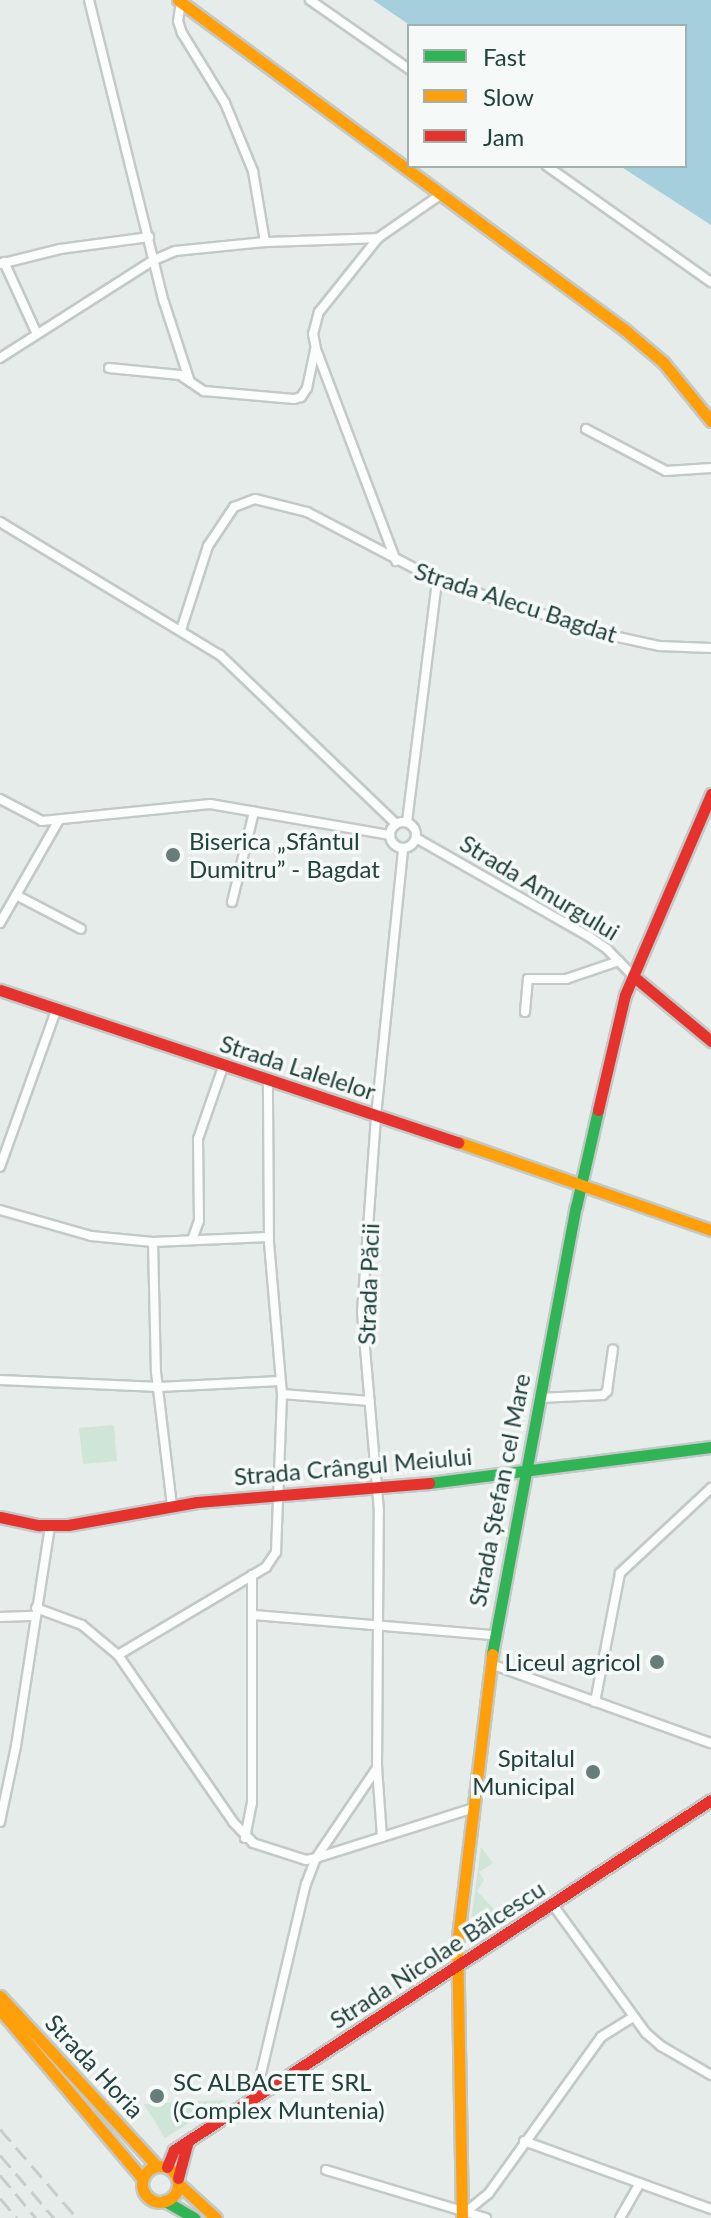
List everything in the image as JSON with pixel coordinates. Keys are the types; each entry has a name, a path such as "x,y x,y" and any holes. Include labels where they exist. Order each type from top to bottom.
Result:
{"street":[{"path":"89,0 104,71 190,382"},
{"path":"310,0 407,68"},
{"path":"180,1 650,351 711,421"},
{"path":"180,1 178,21 182,33 225,103 249,161 265,242"},
{"path":"550,168 711,282"},
{"path":"396,561 313,334 319,312 378,238 440,195"},
{"path":"36,332 2,263 60,249 149,237"},
{"path":"0,371 3,357 36,332 154,260 189,249 265,242 378,238"},
{"path":"109,368 160,372 190,382 204,391 294,399 301,397 307,388 316,349"},
{"path":"586,429 666,471 711,468"},
{"name":"Strada Alecu Bagdat","path":"181,630 208,546 228,514 243,501 270,500 307,512 437,580 604,634 659,646 711,648"},
{"path":"0,522 181,630 235,666 396,824"},
{"path":"407,822 437,580"},
{"name":"Strada Ștefan cel Mare","path":"464,2213 456,1966 494,1635 522,1473 582,1183 625,995 711,794"},
{"path":"0,799 38,820 210,804 390,835"},
{"path":"232,902 254,812"},
{"path":"0,923 59,820"},
{"path":"390,835 394,845 403,848 412,845 416,838 414,827 407,822 396,824"},
{"path":"390,835 396,824"},
{"name":"Strada Amurgului","path":"416,838 588,936 711,1041"},
{"name":"Strada Păcii","path":"382,1837 377,1768 378,1489 362,1312 376,1116 403,848"},
{"path":"16,895 81,929"},
{"path":"525,1012 528,979 566,979 619,961"},
{"name":"Strada Lalelelor","path":"0,990 223,1067 582,1183 711,1230"},
{"path":"0,1167 56,1011"},
{"path":"192,1240 199,1221 198,1139 223,1067"},
{"path":"118,1655 266,1567 276,1552 282,1394 269,1237 268,1081"},
{"path":"0,1210 73,1233 153,1242 269,1237"},
{"path":"153,1242 159,1387 172,1506"},
{"path":"539,1398 603,1395 607,1391 613,1349"},
{"path":"0,1380 159,1387 280,1381"},
{"path":"282,1394 370,1401"},
{"name":"Strada Crângul Meiului","path":"0,1517 50,1526 172,1506 378,1489 711,1447"},
{"path":"595,1702 620,1573 711,1488"},
{"path":"0,1822 18,1737 50,1526"},
{"path":"245,1838 252,1803 252,1575"},
{"path":"0,1617 35,1612 82,1625 118,1655 245,1838 306,1860 474,1808"},
{"path":"254,1615 494,1635"},
{"path":"491,1664 711,1743"},
{"path":"255,2099 302,1897 316,1858 377,1768"},
{"name":"Strada Nicolae Bălcescu","path":"162,2166 172,2151 711,1800"},
{"path":"553,1905 633,2017 661,2046 711,2075"},
{"name":"Strada Horia","path":"0,1996 162,2166"},
{"name":"Strada Horia","path":"0,2010 143,2179"},
{"path":"464,2213 489,2193 601,2037 633,2017"},
{"path":"524,2141 711,2209"},
{"path":"162,2202 176,2194 187,2144"},
{"path":"195,2218 145,2194 143,2179 162,2166 216,2218"},
{"path":"326,2170 486,2218"},
{"path":"620,2218 640,2183"},
{"path":"162,2202 177,2218"}],"green space":[{"path":"114,1425 117,1461 83,1464 79,1428"},
{"path":"481,1847 493,1863 479,1872 484,1880 477,1891 504,1920 468,1943"},
{"path":"226,2100 165,2138 144,2104"}],"water":[{"path":"373,0 711,0 711,225 623,168 687,168 687,24 408,24"}],"railway":[{"path":"0,2129 77,2218"},
{"path":"0,2155 54,2218"},
{"path":"0,2175 36,2218"},
{"path":"0,2198 17,2218"}],"traffic: fast":[{"path":"492,1654 576,1207 598,1110"},
{"path":"429,1483 711,1447"},
{"path":"165,2201 195,2218"}],"traffic: slow":[{"path":"178,0 625,330 663,362 711,421"},
{"path":"458,1142 711,1230"},
{"path":"462,2218 457,1945 492,1654"},
{"path":"0,1996 157,2166"},
{"path":"0,2010 143,2179"},
{"path":"160,2166 173,2171 178,2184 173,2197 160,2202 147,2197 142,2184 147,2171 160,2166"},
{"path":"179,2184 216,2218"}],"traffic: jam":[{"path":"598,1110 625,995 711,794"},
{"path":"633,976 711,1041"},
{"path":"0,990 458,1142"},
{"path":"0,1517 39,1525 68,1525 197,1502 429,1483"},
{"path":"167,2167 174,2150 711,1800"},
{"path":"178,2178 187,2144"}],"place":[{"name":"Biserica „Sfântul Dumitru” - Bagdat","path":"173,855"},
{"name":"Liceul agricol","path":"657,1662"},
{"name":"Spitalul Municipal","path":"593,1772"},
{"name":"SC ALBACETE SRL (Complex Muntenia)","path":"157,2096"}]}
